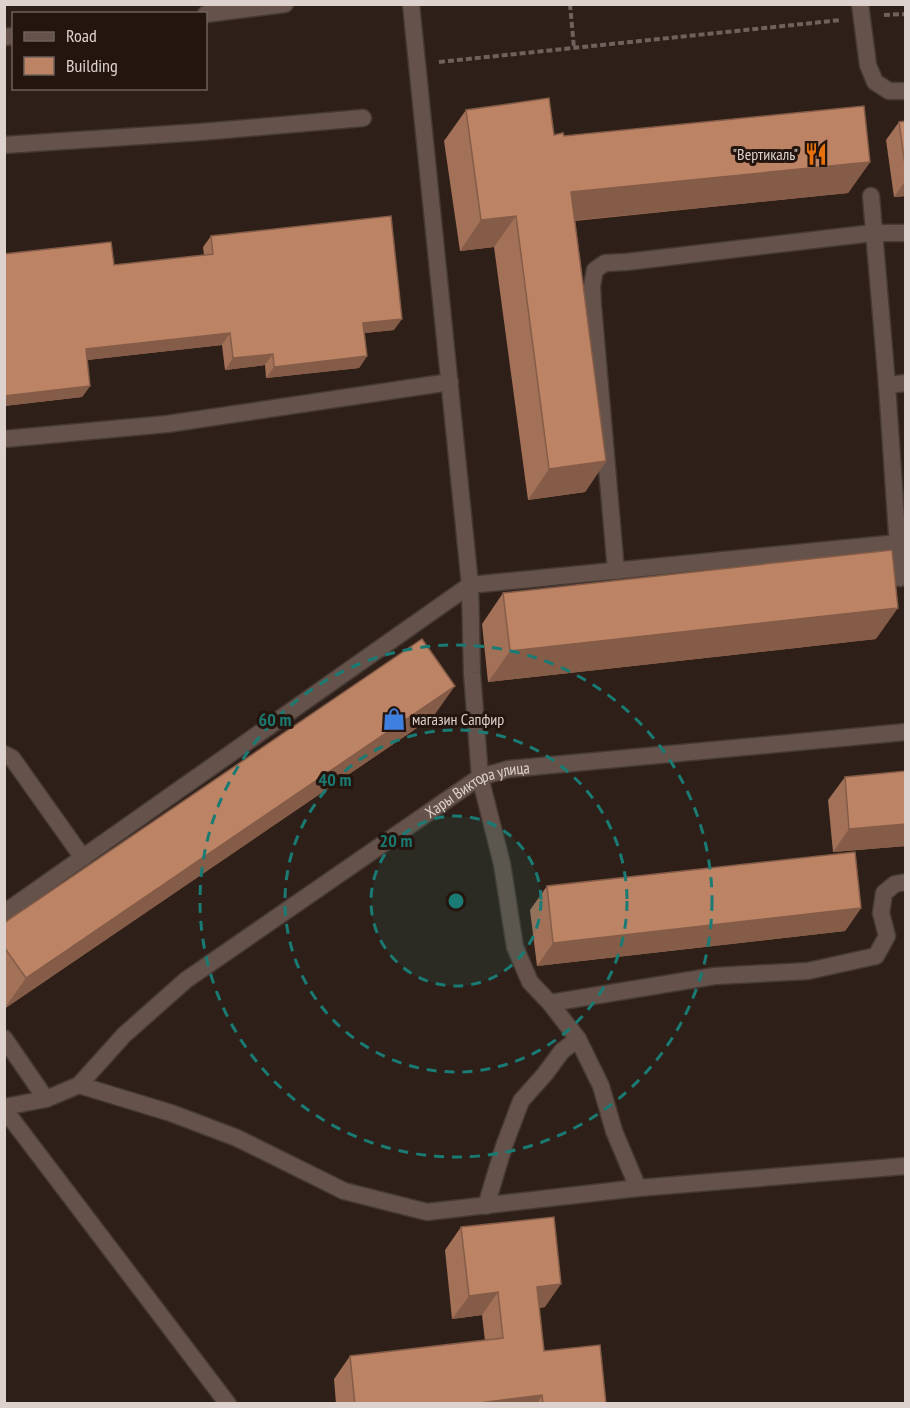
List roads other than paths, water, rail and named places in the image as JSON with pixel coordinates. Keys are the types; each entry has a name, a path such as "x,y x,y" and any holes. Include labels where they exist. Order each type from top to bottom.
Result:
{"street":[{"path":"207,14 285,4"},
{"path":"411,4 470,585 472,673 480,777 502,864 515,947 530,982 578,1039 601,1086 614,1131 638,1188"},
{"path":"861,11 868,65 875,82 889,91 906,91"},
{"path":"4,145 201,132 363,118"},
{"path":"871,196 900,578"},
{"path":"616,571 591,286 595,270 605,263 873,233 906,233"},
{"path":"4,439 167,424 450,382"},
{"path":"887,386 906,383"},
{"path":"4,914 470,585 898,543"},
{"name":"Хары Виктора улица","path":"4,1108 46,1099 79,1085 124,1035 186,980 480,777 509,769 906,732"},
{"path":"4,754 12,758 83,858"},
{"path":"550,1003 715,976 807,971 876,956 887,936 881,912 884,893 895,884 906,882"},
{"path":"4,1038 46,1099"},
{"path":"486,1206 504,1146 521,1101 562,1051 578,1039"},
{"path":"79,1085 171,1113 237,1138 344,1191 427,1212 638,1188 906,1166"},
{"path":"4,1108 228,1404"}],"place":[{"name":"\"Вертикаль\"","path":"816,154"},
{"name":"магазин Сапфир","path":"394,719"}]}
